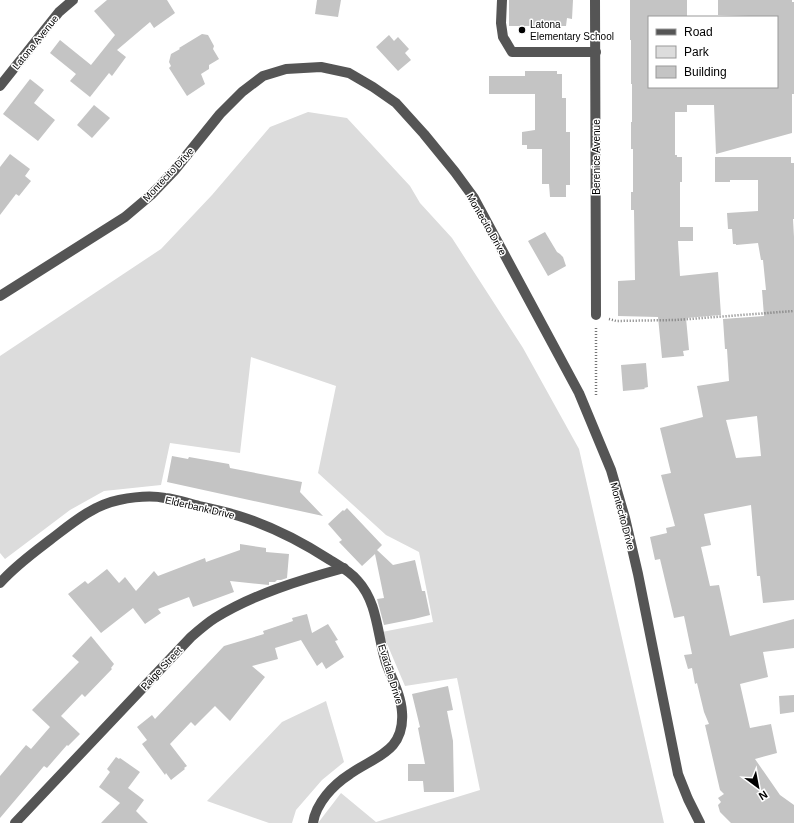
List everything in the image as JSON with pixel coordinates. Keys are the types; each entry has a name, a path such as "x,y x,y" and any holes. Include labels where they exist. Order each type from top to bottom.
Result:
{"street":[{"name":"Latona Avenue","path":"0,86 59,12 73,0"},
{"path":"502,0 501,23 503,37 512,52 596,52"},
{"name":"Berenice Avenue","path":"595,0 596,315"},
{"name":"Montecito Drive","path":"0,296 125,217 151,196 220,114 237,97 263,76 286,69 321,68 349,73 396,103 424,134 474,198 579,393 610,470 625,518 638,574 678,774 700,823"},
{"name":"Elderbank Drive","path":"0,582 13,568 77,520 98,507 118,500 140,497 165,498 239,516 282,533 314,549 344,568"},
{"name":"Paige Street","path":"14,823 191,636 215,618 246,602 276,589 344,568"},
{"name":"Evadale Drive","path":"313,823 321,802 326,796 349,774 384,754 396,742 402,728 402,711 386,662 375,612 368,596 358,580 344,568"}],"path":[{"path":"596,402 596,315 616,321 676,320 794,311"}],"green space":[{"path":"308,112 347,118 410,186 420,203 452,238 523,348 579,449 664,823 318,823 341,793 376,822 480,790 457,678 405,686 382,632 433,622 419,552 386,535 318,473 336,386 251,357 240,453 170,443 161,485 104,491 70,510 5,559 0,553 0,356 161,249 212,195 270,127"},
{"path":"326,701 344,762 322,780 296,810 292,823 269,823 207,801 282,722"}],"building":[{"path":"107,0 167,0 175,13 154,28 150,22 117,50 126,57 112,76 109,73 90,97 70,81 76,74 50,53 60,40 91,65 115,35 94,11"},
{"path":"317,0 341,0 338,17 315,14"},
{"path":"509,0 573,0 572,19 567,18 566,26 509,26"},
{"path":"630,0 687,0 687,16 648,16 648,88 778,88 778,16 718,15 718,0 792,0 792,2 794,2 794,94 792,94 792,133 716,154 714,105 687,105 687,112 675,112 675,155 677,155 677,157 682,157 682,182 680,182 680,227 693,227 693,241 678,241 680,276 718,272 721,315 686,318 689,350 683,351 684,356 662,358 658,317 618,316 618,281 635,280 634,210 631,210 631,192 633,192 633,149 631,149 632,84"},
{"path":"202,34 208,35 214,46 213,49 219,59 209,65 209,69 201,74 205,84 187,96 169,68 171,66 169,62 171,54"},
{"path":"389,35 394,41 398,37 409,49 405,53 411,60 398,71 376,47"},
{"path":"525,71 557,71 557,74 562,74 562,98 566,98 566,132 570,132 570,185 566,185 566,197 550,197 549,184 542,184 542,149 527,149 527,145 522,145 522,132 535,130 535,94 489,94 489,76 525,76"},
{"path":"30,79 44,90 34,103 55,120 38,141 3,114"},
{"path":"94,105 110,118 92,138 77,125"},
{"path":"10,154 30,169 25,176 31,181 19,196 16,194 0,215 0,167"},
{"path":"715,157 791,157 791,163 794,163 794,600 763,603 760,576 757,576 751,505 704,514 711,545 701,547 710,586 719,585 730,636 794,619 794,648 763,652 768,677 740,684 750,728 771,724 777,753 755,759 780,795 794,805 794,823 731,823 720,812 718,805 721,802 718,798 724,794 720,790 705,725 709,724 704,712 697,683 695,684 692,668 688,669 684,655 692,654 684,616 674,618 660,559 655,560 650,537 667,533 666,528 675,526 661,475 671,473 660,428 703,417 697,386 729,381 723,319 764,316 762,290 766,290 763,260 761,260 758,243 733,244 732,229 728,229 727,213 758,211 758,180 730,180 730,182 715,182","holes":["757,416 761,456 736,458 726,420"]},
{"path":"545,232 557,252 563,257 566,266 548,276 528,241"},
{"path":"646,363 648,387 644,388 645,389 623,391 621,365"},
{"path":"172,456 188,459 189,457 229,464 230,468 302,482 300,492 323,516 167,482"},
{"path":"347,508 382,545 377,550 393,565 415,560 422,591 425,591 430,615 384,625 377,599 384,598 375,554 362,566 339,542 342,540 328,524"},
{"path":"240,544 266,548 266,552 289,554 287,578 277,580 275,582 269,582 269,585 230,581 234,592 193,607 189,597 158,609 161,613 145,624 133,608 101,633 68,594 85,581 88,584 107,569 119,583 125,577 136,591 154,571 158,576 205,558 206,562 240,550"},
{"path":"307,614 312,633 328,624 338,640 335,641 344,657 326,669 322,662 317,666 301,640 275,648 278,659 252,666 265,677 230,721 215,706 195,726 191,722 170,744 187,766 171,780 166,773 165,775 142,744 147,740 137,727 152,715 155,719 224,646 264,634 263,631 293,621 292,618"},
{"path":"91,636 114,664 111,668 112,669 85,697 82,694 61,716 80,734 68,746 67,745 47,768 44,766 0,818 0,776 26,745 31,749 50,727 32,710 79,662 72,656"},
{"path":"448,686 453,710 447,711 453,741 454,792 424,792 423,781 408,781 408,764 425,764 418,728 420,727 412,694"},
{"path":"794,695 794,712 780,714 779,696"},
{"path":"116,757 119,759 120,758 140,772 128,788 144,800 136,811 148,823 101,823 120,803 99,787 110,772 107,769"}],"place":[{"name":"Latona Elementary School","path":"522,30"}]}
